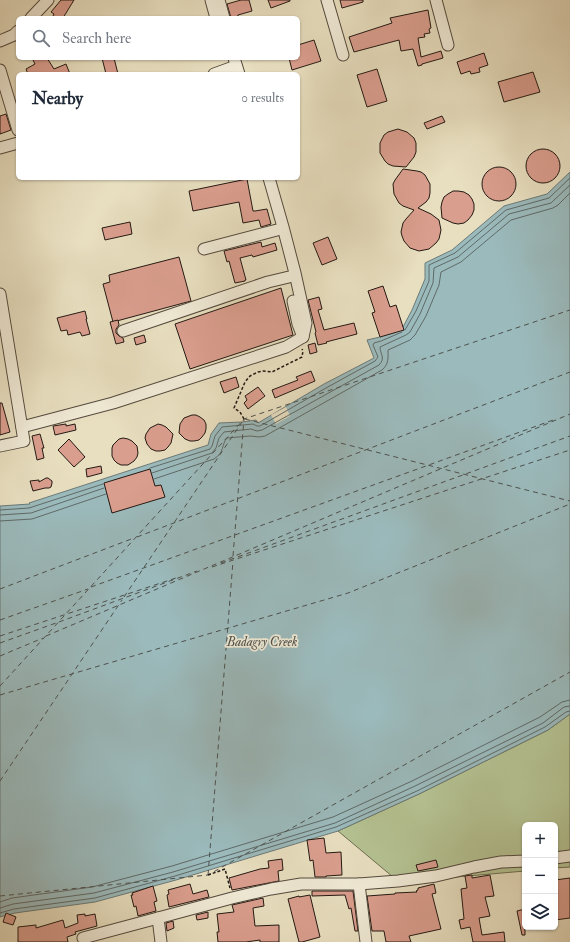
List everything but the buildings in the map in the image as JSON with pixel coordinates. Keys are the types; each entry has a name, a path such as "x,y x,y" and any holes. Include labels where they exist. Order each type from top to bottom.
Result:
{"street":[{"path":"33,16 48,0"},
{"path":"211,0 215,16"},
{"path":"219,0 223,16"},
{"path":"327,0 342,55"},
{"path":"436,0 448,45"},
{"path":"0,41 16,33"},
{"path":"219,72 233,66"},
{"path":"0,70 16,123"},
{"path":"0,148 16,144"},
{"path":"263,180 289,277 300,338"},
{"path":"22,427 113,403 286,347 300,338 306,323 295,273 270,180"},
{"path":"204,248 277,230"},
{"path":"123,331 268,282 289,277"},
{"path":"0,294 24,441 0,446"},
{"path":"558,858 570,856"},
{"path":"83,938 271,889 301,884 359,884 398,881 436,876 501,862 522,861"},
{"path":"359,884 366,942"},
{"path":"158,918 161,942"}],"path":[{"path":"244,419 240,412 234,408 245,382 250,376 258,372 272,372 302,356 303,351 300,338"},
{"path":"208,875 225,869 232,898"}],"green space":[{"path":"570,714 570,867 558,868 558,822 522,822 522,871 399,882 338,831 419,794 548,730"}],"water":[{"name":"Badagry Creek","path":"570,172 570,714 548,730 419,794 338,831 176,880 95,902 15,913 0,917 0,506 30,504 29,503 208,445 211,434 219,423 256,420 258,423 324,384 374,358 367,340 380,337 403,327 425,279 425,263 452,250 504,206 547,194"}],"pier":[{"path":"286,407 290,416 276,424 271,415"}],"ferry route":[{"path":"0,686 244,419 570,310"},
{"path":"137,537 570,372"},
{"path":"46,636 570,414"},
{"path":"233,556 244,419"},
{"path":"245,419 570,501"},
{"path":"91,587 556,419"},
{"path":"124,597 242,422"},
{"path":"221,563 570,436"},
{"path":"212,567 570,450"},
{"path":"0,695 348,593 570,504"},
{"path":"0,589 134,538"},
{"path":"208,875 233,561"},
{"path":"59,622 197,571"},
{"path":"0,636 176,578"},
{"path":"0,620 88,589"},
{"path":"0,781 122,600"},
{"path":"0,643 56,623"},
{"path":"0,656 43,638"},
{"path":"0,896 208,875 570,672"}]}
